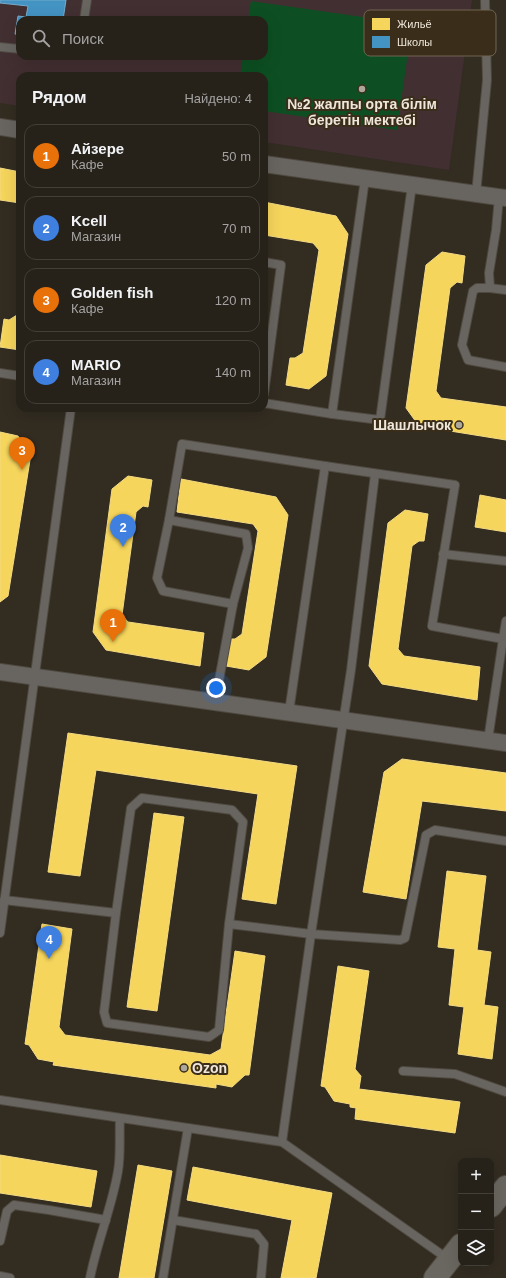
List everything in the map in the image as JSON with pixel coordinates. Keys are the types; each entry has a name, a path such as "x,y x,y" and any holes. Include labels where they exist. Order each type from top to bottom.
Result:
{"street":[{"path":"0,127 16,129"},
{"path":"268,165 502,198"},
{"path":"0,672 506,743"},
{"path":"494,1202 506,1187"},
{"path":"435,1278 455,1252"}],"lane":[{"path":"85,16 87,0"},
{"path":"485,0 485,10"},
{"path":"0,47 16,49"},
{"path":"476,194 487,80 486,56"},
{"path":"332,414 365,179"},
{"path":"268,403 332,414 380,420 412,185"},
{"path":"490,288 489,273 502,198"},
{"path":"268,263 281,266 268,346"},
{"path":"506,290 477,288 473,291 462,345 468,360 506,367"},
{"path":"0,373 16,375"},
{"path":"0,933 70,412"},
{"path":"233,604 163,591 157,578 182,444 375,474 455,484 432,626 503,639"},
{"path":"290,712 324,466"},
{"path":"282,1142 344,720 375,474"},
{"path":"169,520 246,534 248,548 233,604 215,702"},
{"path":"443,554 506,561"},
{"path":"488,740 506,620"},
{"path":"142,798 232,810 243,822 229,924 219,1030 209,1037 107,1023 104,1012 131,808 142,798"},
{"path":"229,924 312,934 400,940 405,938 426,835 435,830 506,841"},
{"path":"4,900 116,913"},
{"path":"403,1071 455,1074 506,1092"},
{"path":"0,1100 282,1142 455,1252"},
{"path":"90,1278 118,1169 120,1118"},
{"path":"163,1278 188,1128"},
{"path":"0,1241 7,1211 14,1205 106,1220"},
{"path":"173,1220 256,1234 264,1244 261,1278"},
{"path":"0,1276 10,1278"}],"shaded area":[{"name":"№2 жалпы орта білім беретін мектебі","path":"0,0 472,0 471,10 364,10 364,56 464,56 449,170 268,143 268,72 16,72 16,105 0,103"}],"green space":[{"path":"251,1 364,17 364,56 407,56 397,130 268,112 268,72 241,72 242,60 268,60 268,16 249,16"}],"building: Жильё":[{"path":"0,168 16,171 16,202 0,200"},
{"path":"268,203 336,216 348,234 326,376 309,389 286,385 290,358 295,358 303,353 319,250 313,243 268,236"},
{"path":"442,252 465,256 462,283 457,282 450,288 436,391 441,398 506,407 506,440 419,426 406,408 426,265"},
{"path":"16,316 16,349 0,347 4,319 9,320"},
{"path":"0,432 18,436 31,454 8,596 0,602"},
{"path":"128,476 152,480 148,507 143,506 136,512 122,615 128,622 204,633 200,666 106,650 93,632 112,489"},
{"path":"181,479 276,497 288,515 266,657 249,670 226,666 230,639 235,639 242,634 258,531 253,524 177,512"},
{"path":"480,495 506,500 506,532 475,527"},
{"path":"405,510 428,514 424,541 419,541 412,546 398,649 404,656 480,667 477,700 382,684 369,666 388,523"},
{"path":"68,733 297,766 276,904 242,899 258,794 96,770 80,876 48,872"},
{"path":"402,759 506,773 506,811 422,801 406,899 363,892 384,772"},
{"path":"154,813 184,817 157,1011 127,1007"},
{"path":"447,871 486,876 477,950 491,952 484,1005 498,1007 492,1059 458,1054 464,1007 449,1005 455,949 438,947"},
{"path":"42,924 72,929 59,1027 65,1035 210,1055 221,1049 235,951 265,956 249,1075 245,1075 232,1087 216,1084 216,1088 53,1065 54,1062 38,1059 29,1045 25,1044"},
{"path":"338,966 369,971 355,1069 361,1076 359,1089 460,1102 455,1133 355,1119 356,1108 350,1107 350,1104 334,1101 325,1087 321,1086"},
{"path":"0,1155 97,1171 91,1207 0,1193"},
{"path":"138,1165 172,1171 154,1278 119,1278"},
{"path":"193,1167 332,1193 316,1278 281,1278 292,1220 187,1200"}],"building: Школы":[{"path":"0,0 66,0 64,16 26,16 28,6 0,3"}],"place":[{"name":"№2 жалпы орта білім беретін мектебі","path":"362,89"},
{"name":"Шашлычок","path":"459,425"},
{"name":"Golden fish","path":"22,470"},
{"name":"Kcell","path":"123,547"},
{"name":"Айзере","path":"113,642"},
{"name":"MARIO","path":"49,959"},
{"name":"Ozon","path":"184,1068"}]}
